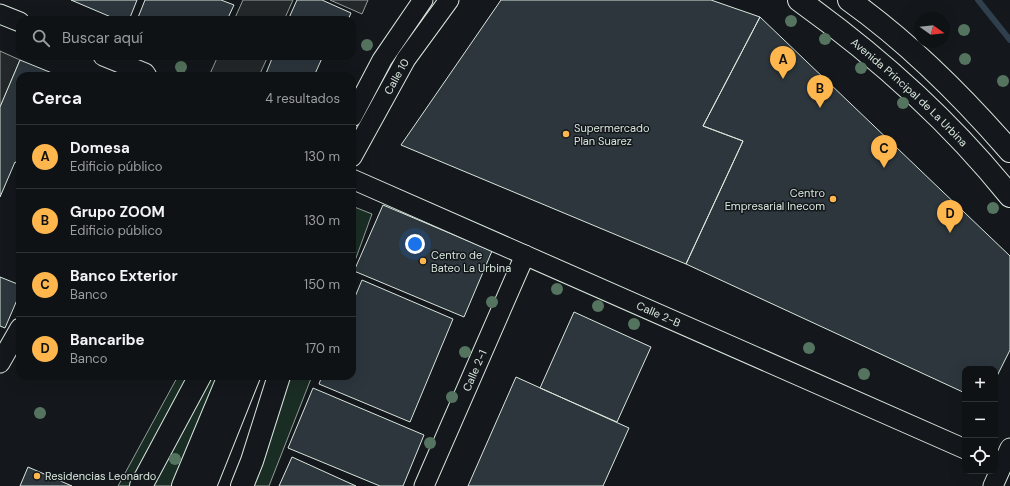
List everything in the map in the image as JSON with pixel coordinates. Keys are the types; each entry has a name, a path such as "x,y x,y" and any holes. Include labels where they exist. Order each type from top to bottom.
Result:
{"main road":[{"name":"Avenida Principal de La Urbina","path":"799,0 860,47 926,105 985,165 1010,196"},
{"path":"849,0 927,65 978,114 1010,151"},
{"path":"141,486 198,380"},
{"path":"183,486 227,380"},
{"path":"205,486 247,380"},
{"path":"242,486 252,461 278,380"}],"street":[{"name":"Calle 10","path":"356,109 382,60 423,0"},
{"name":"Calle 10","path":"356,150 406,59 449,0"},
{"path":"0,14 16,20"},
{"path":"113,60 143,72"},
{"name":"Calle 2-B","path":"356,181 962,449"},
{"name":"Calle 2-1","path":"424,486 525,255"},
{"path":"0,363 16,335"},
{"path":"998,464 1010,448"},
{"path":"993,486 996,474"}],"green space":[{"path":"356,208 372,214 356,258"},
{"path":"176,380 191,380 134,486 118,486"},
{"path":"208,380 218,380 175,486 150,486"},
{"path":"286,380 310,380 269,486 249,486"}],"shaded area":[{"path":"243,0 293,0 286,16 236,16"},
{"path":"330,0 368,0 362,14"},
{"path":"0,51 16,58 16,60 20,60 0,107"},
{"path":"216,60 266,60 261,72 211,72"}],"building":[{"path":"71,0 137,0 131,16 109,16"},
{"path":"145,0 221,0 234,5 229,16 139,16"},
{"path":"297,0 322,0 351,13 350,16 290,16"},
{"name":"Supermercado Plan Suarez","path":"501,0 711,0 760,17 703,126 743,141 686,264 401,145"},
{"name":"Centro Empresarial Inecom","path":"760,17 1010,256 1010,350 998,374 998,366 962,366 962,392 686,264 743,141 703,126"},
{"path":"20,60 50,72 16,72 16,162 0,197 0,107"},
{"path":"271,60 321,60 316,72 267,72"},
{"name":"Centro de Bateo La Urbina","path":"383,205 492,251 464,317 356,272 356,266"},
{"path":"0,277 16,283 16,302 5,328 0,326"},
{"path":"362,280 453,319 410,422 319,384 320,380 356,380 356,294"},
{"path":"574,312 651,347 617,422 540,388"},
{"path":"516,377 629,428 603,486 468,486"},
{"path":"313,388 424,435 403,486 380,486 288,448"},
{"path":"292,457 356,486 279,486"},
{"name":"Residencias Leonardo","path":"28,467 72,486 20,486"}],"waterway":[{"path":"978,0 1010,40"}],"place":[{"name":"Domesa","path":"783,79"},
{"name":"Grupo ZOOM","path":"820,108"},
{"name":"Supermercado Plan Suarez","path":"566,134"},
{"name":"Banco Exterior","path":"884,168"},
{"name":"Centro Empresarial Inecom","path":"833,199"},
{"name":"Bancaribe","path":"950,233"},
{"name":"Centro de Bateo La Urbina","path":"423,261"},
{"name":"Residencias Leonardo","path":"37,476"}]}
